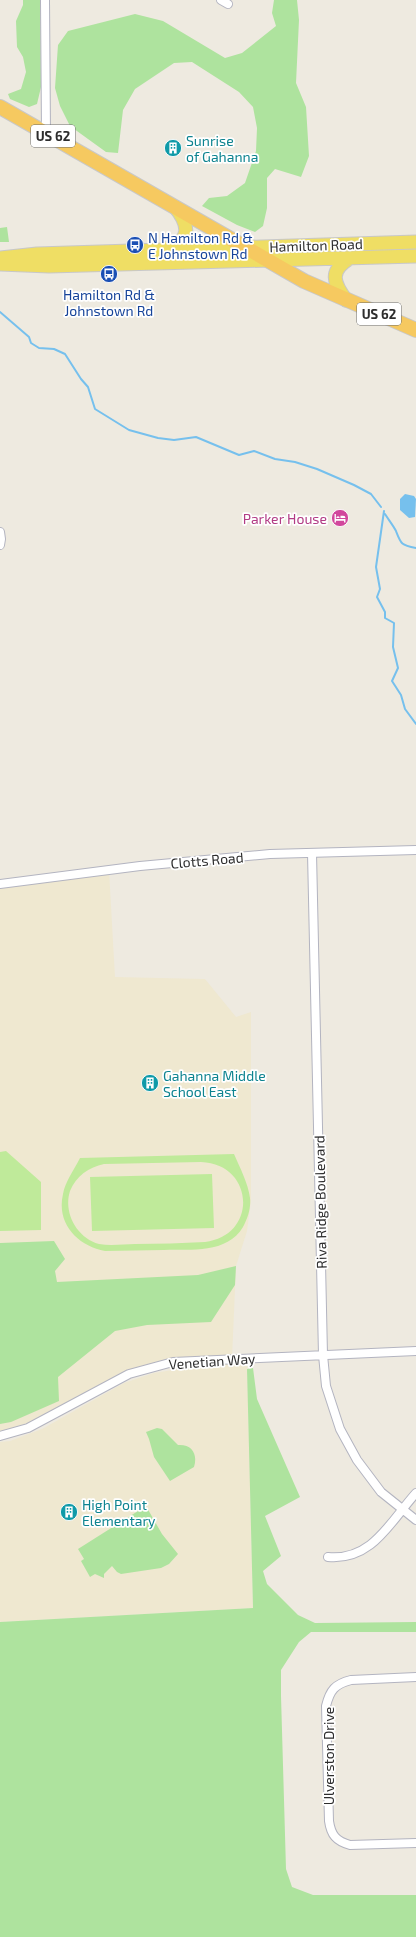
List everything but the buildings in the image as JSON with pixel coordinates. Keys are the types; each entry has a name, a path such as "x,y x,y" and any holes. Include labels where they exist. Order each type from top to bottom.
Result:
{"highway":[{"name":"US 62","path":"0,107 304,281 416,330"}],"main road":[{"path":"161,250 179,243 184,239 186,231 185,223 175,206"},
{"name":"Hamilton Road","path":"0,258 37,254 416,242"},
{"name":"Hamilton Road","path":"0,264 49,266 416,256"},
{"path":"346,300 337,288 335,273 343,262 350,258"}],"street":[{"path":"45,0 46,132"},
{"path":"0,532 2,539 0,545"},
{"name":"Clotts Road","path":"0,884 140,866 270,854 416,850"},
{"name":"Riva Ridge Boulevard","path":"312,853 323,1355 326,1386 340,1429 357,1460 381,1492 416,1520"},
{"name":"Venetian Way","path":"0,1436 28,1428 104,1386 129,1374 150,1368 186,1361 416,1351"},
{"path":"328,1558 356,1555 369,1547 416,1493"},
{"name":"Ulverston Drive","path":"416,1678 351,1680 334,1686 329,1695 326,1706 329,1821 330,1830 334,1838 342,1843 350,1845 416,1844"}],"shaded area":[{"path":"109,870 115,977 205,979 236,1017 251,1012 251,1201 247,1231 236,1266 232,1359 150,1368 59,1412 0,1436 0,884"},
{"path":"247,1358 253,1608 0,1622 0,1442 10,1441 42,1429 124,1383 154,1373"}],"green space":[{"path":"23,0 40,0 41,87 37,104 29,107 10,99 8,94 21,89 26,72 23,57 17,47 16,21 23,5"},
{"path":"274,0 297,0 299,20 296,83 306,107 309,156 301,177 275,169 267,178 267,208 263,226 255,232 237,225 202,206 209,198 227,196 245,183 256,151 257,128 253,107 239,92 192,62 174,63 135,89 123,110 118,153 106,152 70,126 60,106 55,88 58,45 68,31 135,14 163,21 225,58 242,53 276,26 272,13"},
{"path":"7,227 9,242 0,242 0,228"},
{"path":"6,1151 41,1182 41,1230 0,1231 0,1152"},
{"path":"234,1154 248,1187 250,1205 248,1217 236,1236 228,1242 218,1246 185,1250 105,1251 95,1248 78,1239 71,1232 63,1215 62,1205 64,1190 80,1158","holes":["201,1162 219,1166 232,1174 240,1187 243,1200 241,1215 234,1227 222,1237 205,1242 113,1245 99,1244 84,1236 78,1230 70,1216 68,1208 70,1191 79,1177 98,1165"]},
{"path":"212,1174 214,1228 92,1231 90,1177"},
{"path":"54,1241 65,1259 55,1271 57,1282 198,1275 236,1266 235,1285 211,1322 147,1325 115,1331 58,1377 59,1401 11,1422 0,1424 0,1243"},
{"path":"253,1368 257,1399 300,1497 265,1516 281,1556 263,1571 267,1584 298,1615 315,1623 416,1622 416,1632 311,1632 299,1642 281,1670 286,1869 292,1887 313,1895 416,1895 416,1937 0,1937 0,1622 253,1608 247,1369"},
{"path":"157,1428 162,1429 178,1445 187,1446 190,1448 193,1451 195,1458 194,1467 170,1481 154,1457 146,1432"},
{"path":"146,1506 162,1534 178,1554 169,1564 161,1568 121,1574 112,1566 104,1574 104,1578 95,1574 90,1577 81,1561 84,1559 78,1549"}],"water":[{"path":"405,494 414,496 416,499 415,517 409,518 400,510 400,499"}],"waterway":[{"path":"0,312 29,337 31,343 39,348 54,349 65,354 88,387 95,409 129,430 158,438 174,440 196,437 239,455 254,451 275,459 295,462 317,469 354,485 371,494 381,507"},
{"path":"384,511 376,567 380,589 377,597 385,612 385,618 394,623 393,647 398,668 392,681 401,695 405,709 416,724"},
{"path":"385,514 402,543 416,548"}],"place":[{"name":"Sunrise of Gahanna","path":"173,148"},
{"name":"N Hamilton Rd & E Johnstown Rd","path":"135,245"},
{"name":"Hamilton Rd & Johnstown Rd","path":"109,274"},
{"name":"Parker House","path":"340,518"},
{"name":"Gahanna Middle School East","path":"150,1083"},
{"name":"High Point Elementary","path":"69,1512"}]}
